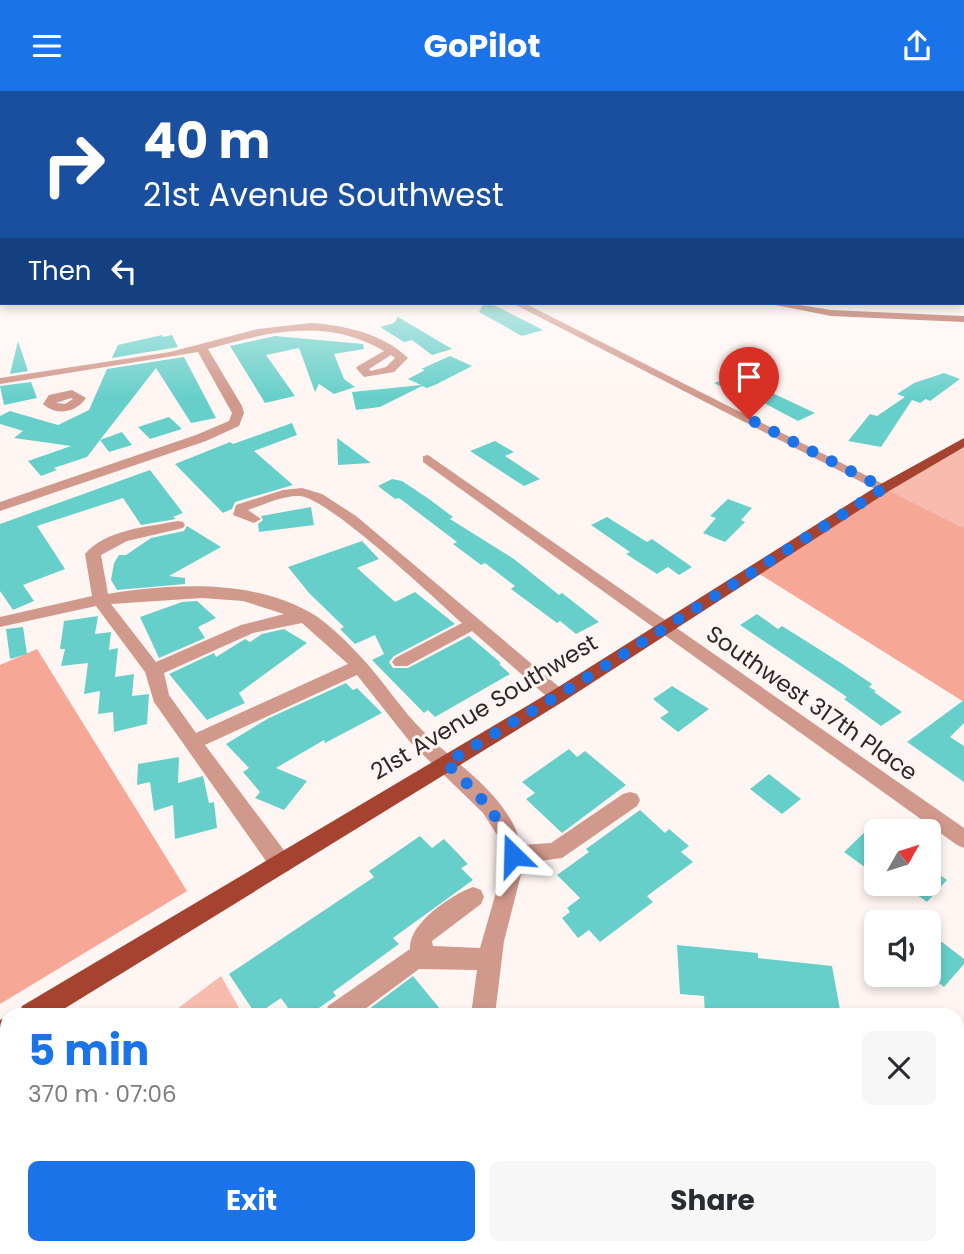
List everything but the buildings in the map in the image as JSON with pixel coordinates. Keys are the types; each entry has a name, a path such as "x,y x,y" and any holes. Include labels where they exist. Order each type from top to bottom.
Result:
{"main road":[{"path":"782,305 831,313 964,319"},
{"name":"21st Avenue Southwest","path":"43,1008 558,695 884,488 964,442"}],"street":[{"path":"521,305 884,488"},
{"path":"0,381 202,349 267,331 312,326 348,332 391,351"},
{"path":"0,507 201,438 235,423 238,415 236,406 202,349"},
{"path":"67,394 74,370"},
{"name":"Southwest 317th Place","path":"428,459 964,839"},
{"path":"254,519 243,518 240,515 241,508 281,494 313,494 351,520 558,695"},
{"path":"178,525 101,546 93,554 101,602 153,671 160,697 281,865"},
{"path":"0,622 64,606 182,592 230,595 279,604 305,617 358,667 419,738 495,815 508,837 513,855 484,1008"},
{"path":"153,671 285,617 305,617"},
{"path":"401,662 474,623"},
{"path":"193,743 358,667"},
{"path":"513,855 555,852 630,800"},
{"path":"423,957 421,940 425,932 473,897"},
{"path":"346,1008 401,966 423,957 491,960"}],"shaded area":[{"path":"964,442 964,528 884,488"},
{"path":"884,488 964,528 964,702 755,571"},
{"path":"37,649 187,891 0,1004 0,665"},
{"path":"221,976 239,1008 178,1008"}],"route":[{"path":"513,855 508,837 495,815 446,763 580,682 884,488 749,419"}]}
